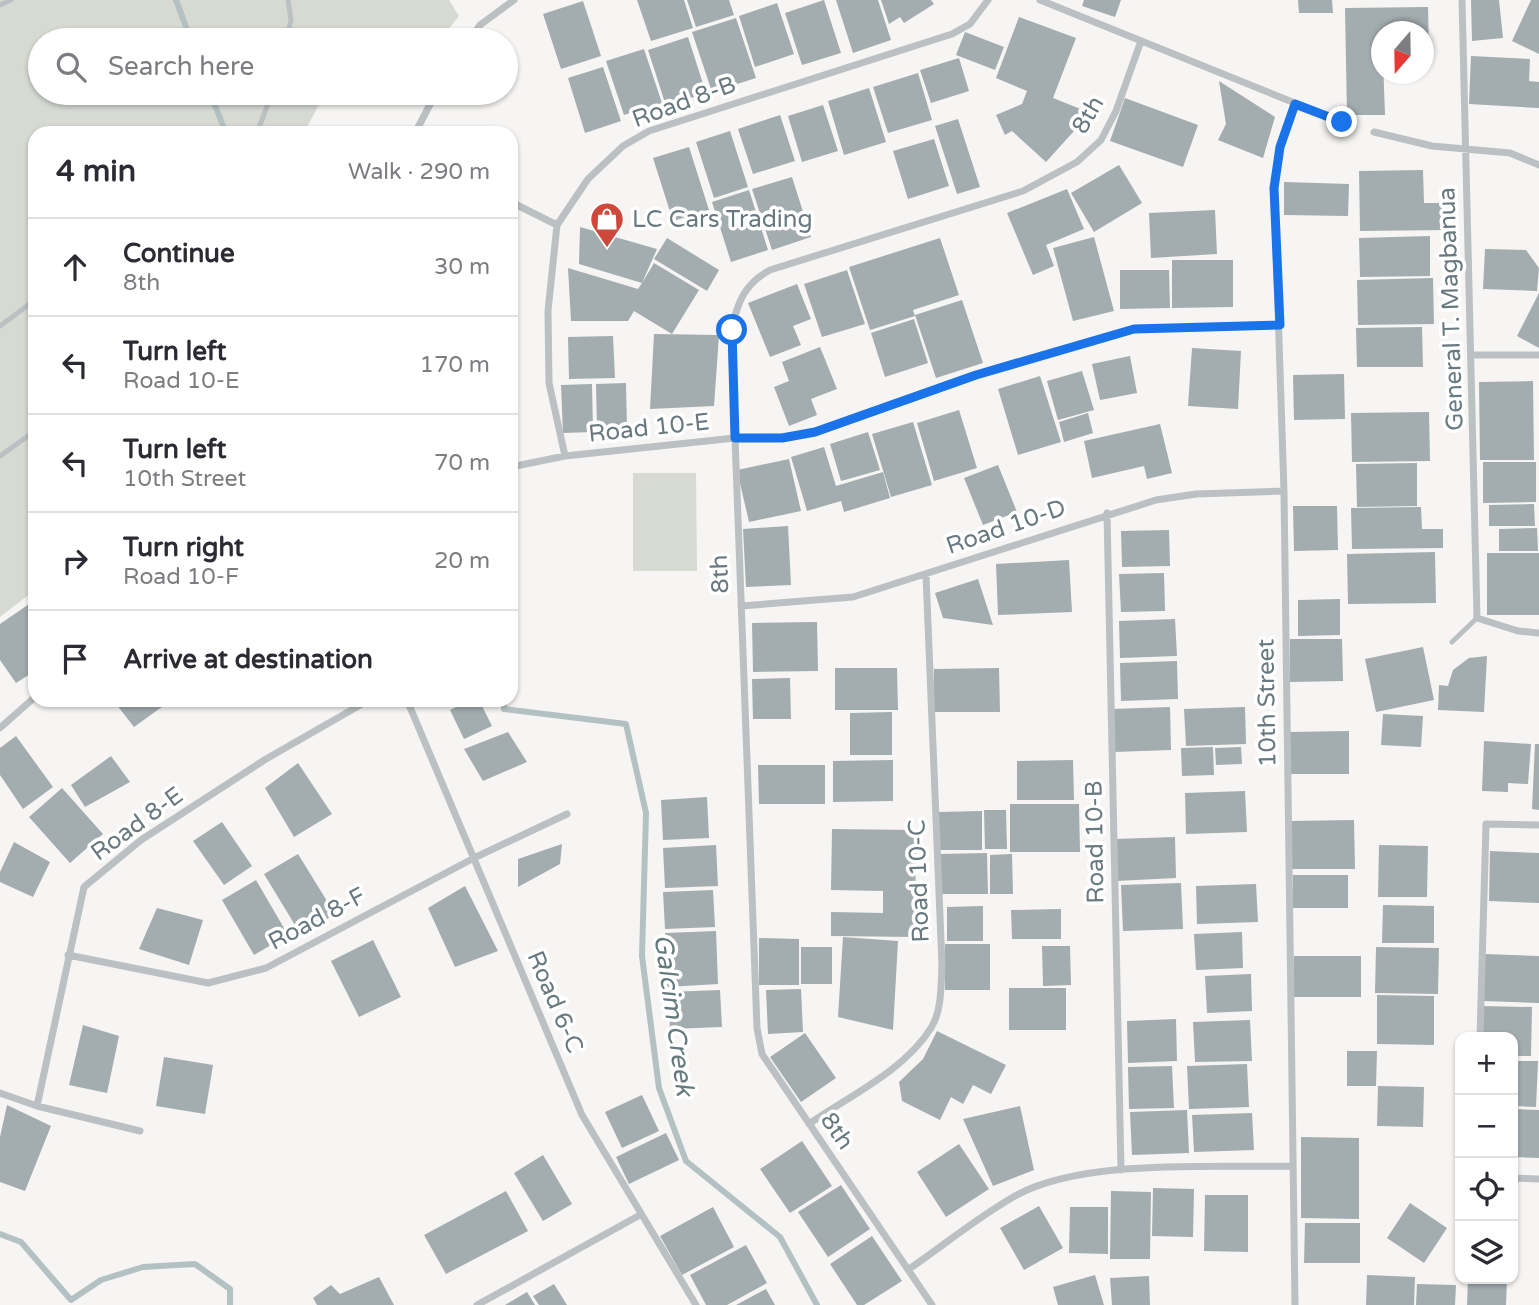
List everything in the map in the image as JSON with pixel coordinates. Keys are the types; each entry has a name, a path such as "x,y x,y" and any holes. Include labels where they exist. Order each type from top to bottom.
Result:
{"street":[{"path":"478,28 514,0"},
{"name":"Road 8-B","path":"565,456 549,383 548,311 556,225 588,179 623,146 649,131 952,34 970,23 988,0"},
{"path":"1040,0 1342,122"},
{"name":"General T. Magbanua","path":"1462,0 1477,618"},
{"name":"8th","path":"932,1305 762,1054 757,1028 732,330 738,302 752,280 770,270 1023,191 1077,162 1101,140 1116,111 1141,41"},
{"name":"10th Street","path":"1295,104 1280,147 1274,188 1284,491 1295,1305"},
{"path":"419,126 430,105"},
{"path":"1374,132 1432,146 1510,153 1539,165"},
{"path":"518,206 556,225"},
{"name":"Road 10-E","path":"518,466 565,456 735,438 782,438 815,432 976,375 1134,329 1280,325"},
{"path":"1471,355 1539,355"},
{"name":"Road 10-D","path":"741,606 853,597 1107,513 1156,500 1196,494 1284,491"},
{"name":"Road 10-B","path":"1107,513 1121,1170"},
{"name":"Road 10-C","path":"809,1124 903,1060 932,1027 940,997 942,965 926,575"},
{"path":"1477,618 1518,631 1539,632"},
{"path":"0,728 28,703"},
{"name":"Road 8-E","path":"37,1106 84,887 141,840 266,759 357,707"},
{"name":"Road 6-C","path":"410,707 582,1115 696,1305"},
{"name":"Road 8-F","path":"68,955 208,983 266,968 474,858 567,814"},
{"path":"1480,1032 1486,824 1539,825"},
{"path":"0,1093 37,1106 140,1130"},
{"path":"909,1269 1016,1196 1068,1176 1121,1170 1293,1166"},
{"path":"1518,1178 1539,1179"},
{"path":"477,1305 640,1215"}],"lane":[{"path":"0,5 11,0"},
{"path":"288,0 291,20 289,28"},
{"path":"260,126 268,105"},
{"path":"0,326 28,305"},
{"path":"0,456 28,435"},
{"path":"1452,642 1477,618"}],"shaded area":[{"path":"0,0 449,0 459,16 450,28 28,28 28,105 319,105 308,126 28,126 28,595 0,617"},
{"path":"633,473 696,473 697,571 633,571"}],"building":[{"path":"637,0 684,0 693,28 651,41"},
{"path":"687,0 729,0 734,15 696,27"},
{"path":"824,0 841,53 802,65 785,13"},
{"path":"836,0 878,0 891,40 853,53"},
{"path":"881,0 931,0 934,4 904,23 900,17 889,24"},
{"path":"1084,0 1121,0 1115,17 1082,6"},
{"path":"1298,0 1332,0 1333,13 1299,13"},
{"path":"1471,0 1499,0 1503,38 1472,41"},
{"path":"1531,0 1539,0 1539,54 1512,41"},
{"path":"583,1 601,56 561,69 543,14"},
{"path":"777,3 794,54 755,67 739,16"},
{"path":"1428,7 1428,21 1371,21 1371,84 1384,84 1385,115 1347,115 1345,8"},
{"path":"1019,17 1076,38 1053,98 1083,110 1074,131 1046,162 1012,131 1005,135 996,115 1022,104 1027,91 996,78"},
{"path":"736,18 756,78 712,92 692,32"},
{"path":"965,32 1004,47 995,70 956,55"},
{"path":"688,37 706,93 666,106 648,50"},
{"path":"644,49 662,103 624,115 606,61"},
{"path":"1471,56 1530,59 1529,81 1539,82 1539,108 1469,104"},
{"path":"959,58 969,91 931,103 920,70"},
{"path":"603,67 621,121 585,133 568,78"},
{"path":"918,73 932,120 888,133 873,87"},
{"path":"1219,81 1275,117 1263,158 1218,140 1226,124"},
{"path":"869,88 886,142 844,155 828,101"},
{"path":"1125,98 1198,125 1183,167 1110,141"},
{"path":"823,105 838,151 802,162 788,116"},
{"path":"780,115 795,161 753,174 738,129"},
{"path":"958,119 980,187 957,194 935,126"},
{"path":"730,131 748,187 714,198 696,142"},
{"path":"934,139 949,186 908,199 893,151"},
{"path":"689,147 709,210 673,221 653,158"},
{"path":"1119,165 1142,203 1094,232 1071,193"},
{"path":"1423,170 1424,203 1445,203 1446,230 1360,231 1359,171"},
{"path":"792,177 811,237 772,250 752,189"},
{"path":"1284,182 1349,184 1348,216 1284,215"},
{"path":"1067,189 1084,229 1046,245 1054,266 1033,275 1007,213"},
{"path":"749,190 768,250 731,262 712,202"},
{"path":"1215,210 1217,254 1151,258 1149,213"},
{"path":"580,227 657,249 642,283 579,264"},
{"path":"1430,236 1430,276 1360,277 1359,238"},
{"path":"1094,237 1114,311 1073,321 1053,248"},
{"path":"667,238 719,270 707,291 654,259"},
{"path":"940,238 959,295 913,310 915,316 870,330 849,267"},
{"path":"1485,249 1526,250 1539,268 1537,291 1483,289"},
{"path":"1172,260 1233,260 1233,307 1172,308"},
{"path":"654,263 699,290 672,334 634,311 628,321 571,321 568,268 638,289"},
{"path":"847,270 865,324 822,337 804,284"},
{"path":"1120,270 1169,270 1170,308 1120,309"},
{"path":"1433,278 1434,324 1358,325 1357,280"},
{"path":"797,284 811,319 793,326 801,345 770,357 748,303"},
{"path":"1539,293 1539,348 1517,336"},
{"path":"962,300 983,363 936,378 915,315"},
{"path":"914,319 928,363 885,377 871,333"},
{"path":"1422,327 1423,367 1357,367 1356,328"},
{"path":"654,334 719,335 714,406 650,409"},
{"path":"613,336 615,378 569,379 568,337"},
{"path":"820,347 837,389 811,399 817,415 789,426 774,387 789,381 782,362"},
{"path":"1192,348 1241,351 1238,409 1188,406"},
{"path":"1130,356 1137,393 1100,400 1092,364"},
{"path":"1082,371 1094,410 1058,420 1047,381"},
{"path":"1344,374 1345,419 1294,420 1293,375"},
{"path":"1040,376 1061,442 1018,455 998,389"},
{"path":"1533,381 1534,460 1480,460 1479,382"},
{"path":"626,383 627,428 597,429 596,384"},
{"path":"592,384 593,432 563,433 561,385"},
{"path":"959,410 977,468 934,481 917,423"},
{"path":"1429,412 1430,461 1352,462 1351,413"},
{"path":"1088,413 1093,433 1064,442 1059,422"},
{"path":"913,422 932,485 891,497 872,434"},
{"path":"1160,424 1172,473 1147,479 1144,466 1092,478 1084,441"},
{"path":"868,432 880,470 841,481 830,444"},
{"path":"824,447 836,486 883,472 890,498 844,512 841,501 807,511 791,457"},
{"path":"789,459 801,511 749,522 737,470"},
{"path":"1483,462 1536,462 1536,502 1483,503"},
{"path":"1417,463 1417,506 1357,507 1356,464"},
{"path":"998,465 1017,512 983,525 964,478"},
{"path":"1534,504 1535,526 1489,526 1489,505"},
{"path":"1293,506 1337,506 1338,550 1294,551"},
{"path":"1421,507 1422,529 1443,529 1443,548 1352,549 1351,508"},
{"path":"788,526 791,585 746,587 743,529"},
{"path":"1537,528 1538,551 1499,551 1499,529"},
{"path":"1169,530 1170,566 1122,567 1121,531"},
{"path":"1435,552 1436,603 1348,604 1347,554"},
{"path":"1487,553 1539,553 1539,615 1487,615"},
{"path":"1069,560 1072,612 998,615 996,564"},
{"path":"1164,573 1165,611 1121,612 1119,574"},
{"path":"978,579 993,625 943,618 935,593"},
{"path":"1340,599 1340,635 1298,636 1298,600"},
{"path":"28,605 28,675 16,683 0,660 0,624"},
{"path":"1175,619 1177,656 1120,658 1119,621"},
{"path":"817,622 818,671 753,672 752,623"},
{"path":"1290,639 1342,639 1343,681 1290,682"},
{"path":"1423,647 1434,700 1376,712 1365,659"},
{"path":"1487,656 1484,712 1438,710 1439,685 1448,686 1453,670 1469,658"},
{"path":"1177,661 1178,699 1121,701 1120,663"},
{"path":"835,668 897,668 898,710 835,710"},
{"path":"999,668 1000,712 934,712 934,669"},
{"path":"790,678 791,719 753,719 752,679"},
{"path":"118,707 162,707 134,727"},
{"path":"456,707 482,707 492,726 464,739 450,710"},
{"path":"1170,707 1171,750 1114,752 1112,709"},
{"path":"1245,707 1246,744 1186,746 1184,709"},
{"path":"892,712 892,755 850,755 850,713"},
{"path":"1383,714 1423,716 1421,747 1381,745"},
{"path":"1349,731 1349,774 1289,774 1289,732"},
{"path":"508,732 527,762 483,781 464,749"},
{"path":"16,736 53,787 23,809 0,775 0,748"},
{"path":"1484,741 1531,744 1528,784 1508,783 1508,792 1482,791"},
{"path":"1535,744 1539,744 1539,810 1532,809"},
{"path":"1213,747 1214,775 1182,776 1181,748"},
{"path":"1241,747 1242,764 1216,765 1215,748"},
{"path":"111,756 130,782 85,807 71,785"},
{"path":"893,760 893,801 833,802 833,761"},
{"path":"1073,760 1074,800 1017,800 1017,761"},
{"path":"298,763 332,814 294,837 265,788"},
{"path":"758,765 825,765 825,804 759,804"},
{"path":"62,788 103,834 70,863 29,817"},
{"path":"1245,791 1247,832 1186,834 1185,793"},
{"path":"707,797 709,838 663,840 661,800"},
{"path":"1010,804 1079,804 1080,852 1010,852"},
{"path":"984,810 1006,810 1007,849 985,849"},
{"path":"982,811 982,850 938,850 937,812"},
{"path":"1354,820 1355,869 1291,869 1290,821"},
{"path":"222,822 252,866 224,885 193,841"},
{"path":"832,829 916,830 915,937 831,936 831,912 883,913 883,891 831,890"},
{"path":"1175,837 1176,878 1116,881 1114,839"},
{"path":"14,842 50,862 33,897 0,882 0,872"},
{"path":"562,844 560,864 518,887 518,859"},
{"path":"716,845 718,886 665,888 663,848"},
{"path":"1379,845 1428,846 1427,897 1378,897"},
{"path":"1490,851 1539,853 1539,903 1489,901"},
{"path":"987,853 988,894 940,894 939,854"},
{"path":"298,854 335,914 301,935 264,874"},
{"path":"1012,854 1013,894 990,894 990,855"},
{"path":"1293,875 1348,875 1348,908 1293,908"},
{"path":"256,880 288,935 254,955 222,900"},
{"path":"1181,883 1183,929 1123,931 1121,885"},
{"path":"1256,884 1258,922 1197,924 1196,886"},
{"path":"465,886 498,951 455,967 428,908"},
{"path":"713,890 715,927 665,929 663,892"},
{"path":"1383,905 1434,906 1434,943 1382,943"},
{"path":"983,906 983,941 947,941 947,907"},
{"path":"157,908 203,920 189,965 139,949"},
{"path":"1061,909 1061,939 1012,939 1011,910"},
{"path":"716,931 718,984 667,987 665,933"},
{"path":"1242,932 1243,968 1196,970 1194,934"},
{"path":"843,937 898,941 893,1030 838,1017"},
{"path":"759,938 799,939 799,985 759,985"},
{"path":"373,940 401,997 359,1017 331,961"},
{"path":"945,944 990,944 990,990 945,990"},
{"path":"1042,946 1070,946 1071,985 1043,986"},
{"path":"801,947 832,947 832,984 801,984"},
{"path":"1376,947 1439,948 1438,994 1375,993"},
{"path":"1484,954 1539,956 1539,1003 1483,1001"},
{"path":"1294,956 1361,956 1361,997 1294,997"},
{"path":"1251,974 1252,1011 1207,1013 1205,976"},
{"path":"1009,988 1066,988 1066,1030 1009,1030"},
{"path":"801,989 803,1032 768,1034 766,990"},
{"path":"720,990 722,1027 670,1029 668,992"},
{"path":"1377,995 1434,996 1434,1045 1377,1044"},
{"path":"1481,1006 1532,1007 1531,1056 1518,1056 1518,1032 1480,1032"},
{"path":"1176,1019 1177,1061 1128,1063 1127,1021"},
{"path":"1250,1020 1252,1061 1195,1062 1193,1022"},
{"path":"83,1025 119,1036 107,1093 69,1085"},
{"path":"937,1031 1006,1065 991,1094 973,1085 963,1104 951,1097 940,1120 902,1101 899,1082 923,1059"},
{"path":"805,1033 836,1078 801,1102 770,1057"},
{"path":"1347,1051 1377,1051 1376,1086 1347,1086"},
{"path":"164,1057 213,1065 205,1114 156,1106"},
{"path":"1518,1061 1538,1061 1536,1107 1518,1106"},
{"path":"1247,1064 1249,1107 1189,1109 1187,1066"},
{"path":"1172,1066 1174,1108 1129,1109 1128,1067"},
{"path":"1378,1086 1424,1087 1423,1127 1377,1126"},
{"path":"642,1095 659,1131 622,1148 605,1112"},
{"path":"7,1105 51,1126 25,1191 0,1182 0,1137"},
{"path":"1020,1106 1034,1170 993,1186 963,1119"},
{"path":"1518,1109 1539,1110 1539,1158 1518,1157"},
{"path":"1187,1110 1189,1153 1132,1155 1130,1112"},
{"path":"1252,1113 1254,1150 1194,1152 1192,1115"},
{"path":"666,1133 679,1160 629,1184 616,1157"},
{"path":"1301,1137 1359,1138 1359,1219 1301,1218"},
{"path":"802,1141 832,1186 790,1213 760,1169"},
{"path":"959,1144 989,1189 946,1217 917,1172"},
{"path":"543,1155 572,1204 543,1221 514,1173"},
{"path":"841,1185 870,1229 828,1257 798,1212"},
{"path":"1153,1188 1194,1189 1193,1237 1152,1236"},
{"path":"506,1191 528,1231 446,1274 424,1235"},
{"path":"1111,1191 1151,1192 1150,1259 1110,1259"},
{"path":"1205,1195 1248,1195 1248,1252 1204,1251"},
{"path":"1410,1203 1447,1228 1424,1263 1387,1238"},
{"path":"1039,1206 1063,1248 1024,1270 1000,1228"},
{"path":"713,1207 734,1247 682,1275 660,1236"},
{"path":"1070,1207 1108,1207 1108,1254 1069,1253"},
{"path":"1305,1223 1360,1223 1360,1263 1304,1263"},
{"path":"872,1236 902,1281 864,1305 857,1305 830,1264"},
{"path":"746,1245 767,1283 727,1305 706,1305 690,1275"},
{"path":"1095,1275 1104,1305 1058,1305 1053,1287"},
{"path":"1367,1275 1415,1277 1414,1305 1366,1305"},
{"path":"1149,1276 1150,1305 1112,1305 1110,1278"},
{"path":"379,1277 394,1305 317,1305 313,1298 331,1285 340,1294"},
{"path":"554,1284 567,1305 539,1305 533,1296"},
{"path":"1417,1284 1456,1285 1455,1305 1416,1305"},
{"path":"1468,1284 1507,1284 1506,1305 1467,1305"},
{"path":"766,1289 775,1305 736,1305"},
{"path":"527,1292 535,1305 505,1305"}],"waterway":[{"name":"Galcim Creek","path":"176,0 186,28"},
{"name":"Galcim Creek","path":"215,105 223,126"},
{"name":"Galcim Creek","path":"504,707 626,724 646,813 642,956 659,1088 686,1161 780,1237 817,1305"},
{"name":"Galcim Creek","path":"0,1234 21,1242 71,1300 101,1280 143,1267 195,1264 230,1289 230,1305"}],"place":[{"name":"LC Cars Trading","path":"607,249"}],"route":[{"path":"732,330 735,438 782,438 815,432 976,375 1134,329 1280,325 1274,188 1280,147 1295,104 1342,122"}]}
